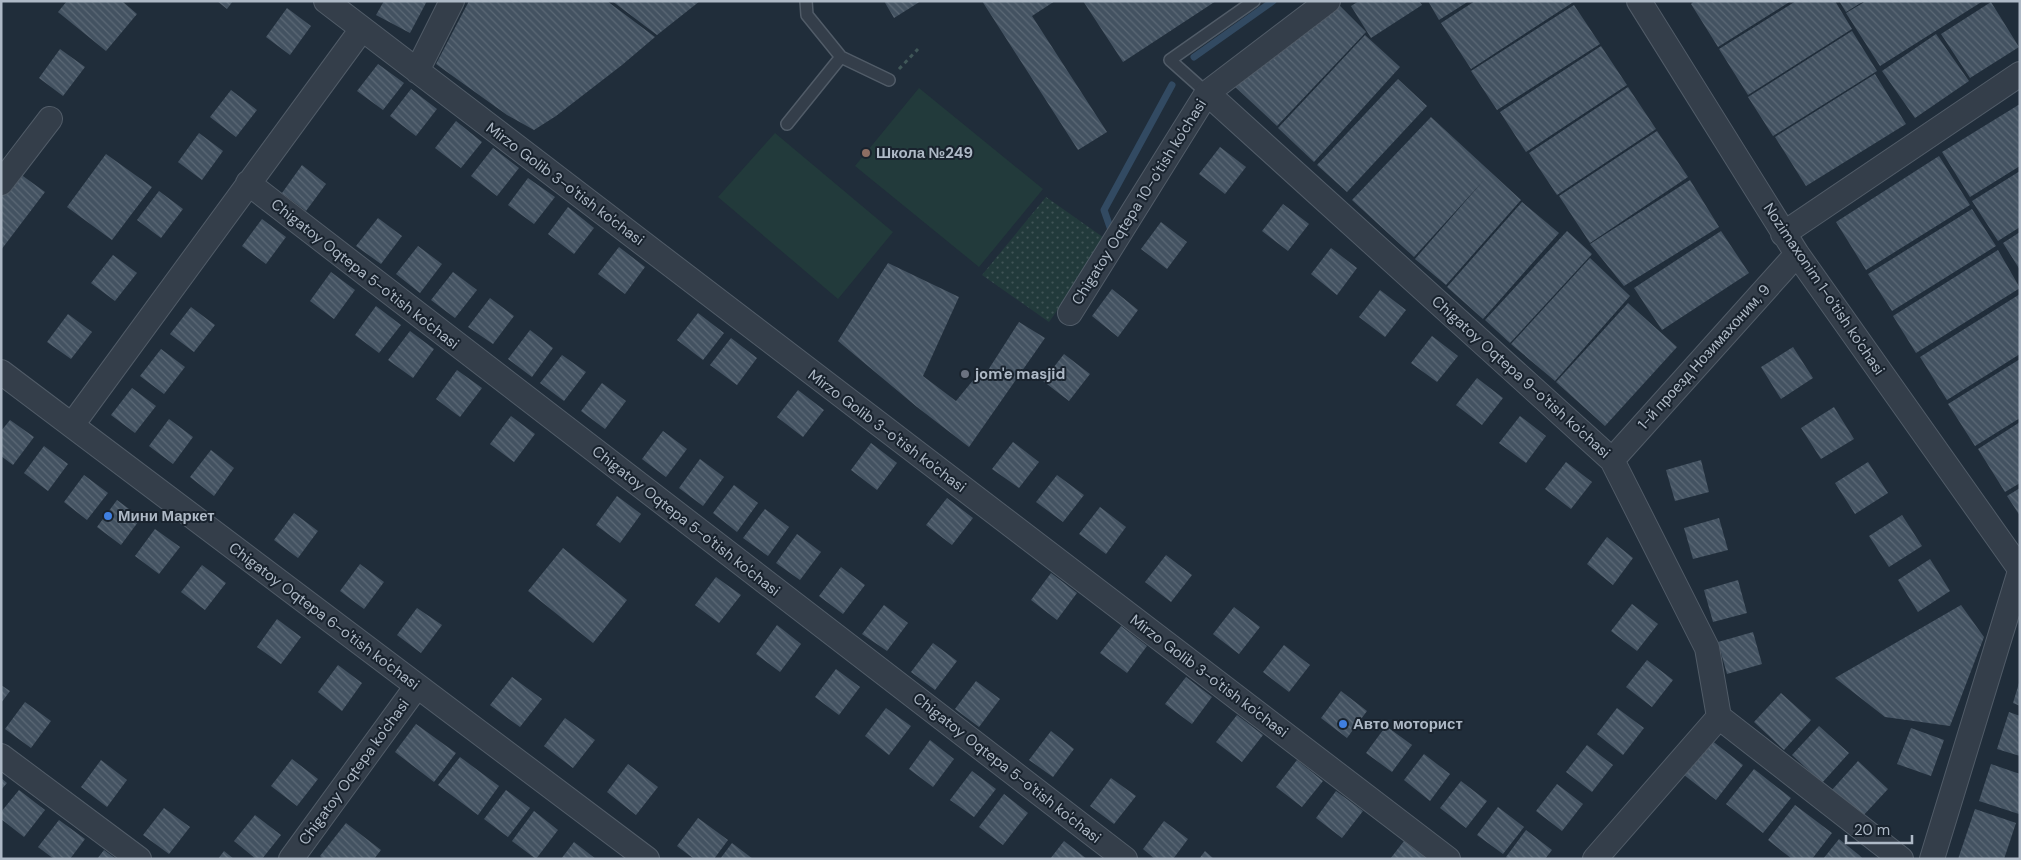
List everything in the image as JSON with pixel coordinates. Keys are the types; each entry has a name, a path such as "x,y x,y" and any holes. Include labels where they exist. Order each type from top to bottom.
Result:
{"street":[{"name":"Mirzo Golib 3-o'tish ko'chasi","path":"326,1 1448,859"},
{"path":"417,70 452,1"},
{"name":"Chigatoy Oqtepa 10-o'tish ko'chasi","path":"1070,313 1207,92 1328,1"},
{"name":"Nozimaxonim 1-o'tish ko'chasi","path":"1639,1 1797,254 2020,570 1932,859"},
{"path":"72,425 362,29"},
{"path":"1784,234 2020,74"},
{"name":"Chigatoy Oqtepa 9-o'tish ko'chasi","path":"1207,92 1612,460 1707,648 1719,717"},
{"path":"1,183 50,118"},
{"name":"Chigatoy Oqtepa 5-o'tish ko'chasi","path":"248,183 1125,859"},
{"name":"1-й проезд Нозимахоним, 9","path":"1612,460 1797,254"},
{"name":"Chigatoy Oqtepa 6-o'tish ko'chasi","path":"1,372 647,859"},
{"name":"Chigatoy Oqtepa ko'chasi","path":"291,859 417,686"},
{"path":"1595,859 1719,717 1901,859"},
{"path":"1,756 138,859"}],"lane":[{"path":"806,1 807,15 841,56 889,80"},
{"path":"1207,92 1170,60 1254,1"},
{"path":"787,124 841,56"}],"path":[{"path":"889,80 918,48"}],"green space":[{"path":"919,88 1043,189 979,267 855,166"},
{"path":"775,133 893,232 838,299 718,197"},
{"path":"1046,197 1107,240 1049,322 982,275"}],"building":[{"path":"67,1 122,1 137,14 106,51 58,12"},
{"path":"217,1 233,1 227,9"},
{"path":"384,1 427,1 410,33 376,15"},
{"path":"469,1 607,1 655,37 556,116 534,130 507,115 436,64"},
{"path":"612,1 700,1 657,35"},
{"path":"884,1 921,1 894,18"},
{"path":"982,1 1055,1 1032,16 1107,132 1078,150"},
{"path":"1083,1 1136,2 1216,1 1123,62"},
{"path":"1335,1 1366,32 1277,126 1233,85"},
{"path":"1359,1 1419,1 1422,5 1371,38 1351,6"},
{"path":"1428,1 1469,1 1439,20"},
{"path":"1475,1 1575,1 1471,69 1441,23"},
{"path":"1694,1 1791,1 1718,47 1691,4"},
{"path":"1796,1 1835,1 1852,29 1748,95 1719,49"},
{"path":"1839,1 1864,1 1846,12"},
{"path":"1866,1 1983,1 1880,66 1846,13"},
{"path":"1991,2 2019,47 1970,78 1941,34"},
{"path":"1574,5 1600,44 1497,110 1471,71"},
{"path":"287,8 311,26 290,55 266,37"},
{"path":"1852,31 1877,71 1773,136 1748,97"},
{"path":"1936,34 1969,81 1915,118 1882,71"},
{"path":"1365,35 1400,67 1314,162 1278,128"},
{"path":"1601,46 1627,85 1526,152 1500,112"},
{"path":"60,49 85,67 63,96 39,78"},
{"path":"378,64 404,83 383,110 357,91"},
{"path":"1875,74 1906,124 1806,186 1775,137"},
{"path":"1398,79 1427,106 1347,192 1317,165"},
{"path":"1628,87 1656,129 1557,195 1529,153"},
{"path":"411,89 437,109 416,136 390,116"},
{"path":"231,90 257,110 236,137 210,117"},
{"path":"2020,104 2020,166 1970,197 1942,152"},
{"path":"1431,117 1521,200 1446,285 1415,259 1484,180 1414,257 1352,200"},
{"path":"456,121 482,142 461,168 435,148"},
{"path":"1657,131 1688,177 1590,243 1559,196"},
{"path":"199,133 223,151 202,180 178,162"},
{"path":"1220,147 1246,167 1225,194 1199,174"},
{"path":"493,148 519,168 497,196 471,176"},
{"path":"106,154 152,187 112,240 67,207"},
{"path":"1939,156 1970,205 1866,270 1836,222"},
{"path":"302,165 326,184 306,211 282,193"},
{"path":"16,171 45,192 1,250 1,190"},
{"path":"2020,171 2020,227 1998,241 1972,201"},
{"path":"528,178 555,197 534,224 508,205"},
{"path":"1690,180 1719,227 1624,286 1590,244"},
{"path":"159,191 183,209 161,238 137,220"},
{"path":"1522,202 1559,233 1483,319 1447,287"},
{"path":"1283,204 1309,224 1288,251 1262,231"},
{"path":"568,207 594,228 574,254 548,234"},
{"path":"1972,209 1996,246 1892,311 1868,274"},
{"path":"378,218 402,236 381,264 356,246"},
{"path":"262,219 286,237 266,264 242,246"},
{"path":"1161,222 1187,242 1167,269 1141,249"},
{"path":"1567,231 1592,254 1510,343 1485,320"},
{"path":"1721,231 1749,273 1662,330 1634,288"},
{"path":"2020,232 2020,270 2003,243"},
{"path":"418,246 442,264 420,293 396,274"},
{"path":"619,247 645,267 625,294 598,274"},
{"path":"1331,248 1357,268 1337,295 1311,274"},
{"path":"1998,250 2020,288 1916,353 1893,316"},
{"path":"113,255 137,273 115,301 91,283"},
{"path":"1590,258 1630,296 1555,381 1511,344"},
{"path":"888,263 959,297 923,376 956,401 979,373 983,378 1019,322 1045,338 969,447 917,407 838,341"},
{"path":"331,272 355,290 334,319 310,301"},
{"path":"453,272 477,290 455,318 431,300"},
{"path":"1112,289 1138,310 1118,337 1092,316"},
{"path":"1380,290 1406,310 1385,337 1359,317"},
{"path":"2020,294 2020,354 1947,400 1920,357"},
{"path":"490,298 514,316 493,344 468,327"},
{"path":"1628,303 1677,347 1605,426 1556,382"},
{"path":"376,306 401,325 379,353 355,335"},
{"path":"191,307 215,325 194,352 170,334"},
{"path":"698,313 724,333 703,360 677,340"},
{"path":"68,314 92,332 71,359 47,342"},
{"path":"530,330 553,348 532,377 508,359"},
{"path":"410,331 434,349 413,378 388,360"},
{"path":"1432,336 1458,356 1437,382 1411,363"},
{"path":"731,338 757,358 737,385 710,365"},
{"path":"1793,347 1813,378 1781,399 1761,367"},
{"path":"161,349 185,367 164,394 140,376"},
{"path":"1064,354 1090,374 1069,401 1043,381"},
{"path":"562,355 586,372 564,401 540,383"},
{"path":"2020,359 2020,418 1975,446 1948,404"},
{"path":"457,370 482,388 460,417 436,399"},
{"path":"1477,378 1503,398 1482,425 1456,405"},
{"path":"602,383 626,401 605,429 581,411"},
{"path":"132,388 156,406 135,433 111,415"},
{"path":"798,390 824,410 803,437 777,417"},
{"path":"1834,407 1854,439 1821,459 1801,428"},
{"path":"511,416 535,434 514,462 490,444"},
{"path":"1520,416 1546,436 1526,463 1499,443"},
{"path":"169,419 193,437 173,464 149,446"},
{"path":"10,420 34,437 13,465 1,456 1,431"},
{"path":"2020,422 2020,483 2005,492 1978,449"},
{"path":"663,431 687,449 666,477 642,459"},
{"path":"1013,442 1039,462 1019,488 992,469"},
{"path":"871,443 897,463 877,490 851,470"},
{"path":"44,446 68,464 48,491 24,473"},
{"path":"211,450 234,468 214,496 190,477"},
{"path":"700,459 724,477 703,506 679,488"},
{"path":"1701,460 1709,492 1675,501 1666,470"},
{"path":"1566,462 1592,482 1571,509 1545,489"},
{"path":"1868,462 1888,493 1855,514 1835,483"},
{"path":"84,475 108,493 87,520 64,502"},
{"path":"1057,475 1084,495 1063,522 1036,502"},
{"path":"734,485 758,503 737,532 713,513"},
{"path":"2020,488 2020,516 2007,496"},
{"path":"617,496 641,514 620,543 596,525"},
{"path":"947,498 973,518 952,545 926,525"},
{"path":"117,500 141,518 121,545 97,527"},
{"path":"1100,507 1126,527 1106,554 1079,534"},
{"path":"765,509 789,527 768,556 743,538"},
{"path":"294,513 318,531 298,558 274,540"},
{"path":"1902,515 1922,546 1889,567 1869,536"},
{"path":"1719,518 1728,550 1693,559 1684,528"},
{"path":"155,529 180,547 159,574 135,556"},
{"path":"797,534 821,552 800,580 776,563"},
{"path":"1607,537 1633,558 1613,585 1587,564"},
{"path":"563,548 627,600 593,643 528,591"},
{"path":"1166,555 1192,575 1171,602 1145,582"},
{"path":"1930,559 1950,591 1918,612 1898,580"},
{"path":"360,564 384,582 364,609 340,591"},
{"path":"202,565 226,583 205,610 181,592"},
{"path":"841,567 865,585 843,614 819,596"},
{"path":"1051,573 1077,593 1057,620 1031,600"},
{"path":"716,577 741,595 719,623 695,605"},
{"path":"1738,580 1747,613 1713,622 1704,590"},
{"path":"1632,604 1658,624 1637,651 1611,631"},
{"path":"884,605 908,623 887,651 862,634"},
{"path":"1961,605 1984,637 1950,726 1885,717 1835,678"},
{"path":"1234,607 1260,627 1239,654 1213,634"},
{"path":"417,608 442,625 421,653 397,635"},
{"path":"277,619 301,637 281,664 257,647"},
{"path":"777,625 801,644 780,672 756,654"},
{"path":"1121,626 1147,646 1127,673 1100,653"},
{"path":"1753,632 1762,664 1727,674 1718,642"},
{"path":"933,643 957,661 935,690 911,672"},
{"path":"1284,645 1310,665 1289,692 1263,672"},
{"path":"1647,660 1673,680 1652,707 1626,687"},
{"path":"338,665 362,683 342,711 318,692"},
{"path":"836,669 860,687 839,715 815,697"},
{"path":"512,677 542,699 520,727 490,705"},
{"path":"1186,677 1212,697 1192,724 1165,704"},
{"path":"976,681 1000,699 979,727 955,709"},
{"path":"2020,683 2020,706 2013,703"},
{"path":"1,685 10,691 1,703"},
{"path":"1341,691 1367,711 1347,738 1321,718"},
{"path":"1781,693 1811,720 1784,750 1754,722"},
{"path":"25,702 51,721 31,748 5,729"},
{"path":"886,708 911,726 889,755 865,736"},
{"path":"1617,708 1644,728 1623,755 1597,734"},
{"path":"2009,712 2020,716 2020,756 1997,749"},
{"path":"1237,715 1263,735 1242,762 1216,742"},
{"path":"565,718 595,740 573,768 544,746"},
{"path":"416,724 456,753 434,782 395,752"},
{"path":"1386,726 1412,745 1392,772 1366,753"},
{"path":"1819,726 1849,753 1822,783 1792,755"},
{"path":"1911,728 1944,740 1931,776 1897,764"},
{"path":"1051,731 1074,749 1053,777 1029,760"},
{"path":"1706,736 1743,765 1716,800 1679,771"},
{"path":"930,740 954,759 933,787 909,769"},
{"path":"1587,745 1613,765 1592,792 1566,772"},
{"path":"1424,754 1450,774 1430,801 1404,780"},
{"path":"460,757 499,786 478,815 438,785"},
{"path":"292,759 318,779 297,806 271,786"},
{"path":"101,760 127,780 107,807 81,787"},
{"path":"1297,760 1323,781 1302,807 1276,787"},
{"path":"1858,761 1888,789 1861,818 1831,791"},
{"path":"628,764 658,787 636,815 607,792"},
{"path":"1991,764 2020,774 2019,814 1979,801"},
{"path":"1754,769 1791,798 1763,833 1726,804"},
{"path":"972,771 996,789 974,817 950,800"},
{"path":"1,778 7,783 1,790"},
{"path":"1111,778 1136,796 1114,824 1090,806"},
{"path":"1461,781 1487,801 1466,828 1440,808"},
{"path":"1557,784 1583,804 1562,831 1536,811"},
{"path":"19,790 45,810 24,837 1,819 1,812"},
{"path":"506,790 530,808 508,837 484,819"},
{"path":"1336,791 1363,811 1342,838 1316,818"},
{"path":"1004,794 1028,813 1003,845 979,827"},
{"path":"1795,805 1832,833 1812,859 1792,859 1768,840"},
{"path":"1498,807 1524,827 1503,854 1477,835"},
{"path":"164,808 190,827 169,854 143,835"},
{"path":"1975,809 2016,823 2004,859 1958,859"},
{"path":"534,811 558,830 536,859 512,841"},
{"path":"255,815 281,835 262,859 256,859 234,841"},
{"path":"698,818 728,840 714,859 694,859 677,846"},
{"path":"59,820 85,839 70,859 54,859 38,847"},
{"path":"1164,821 1188,839 1173,859 1155,859 1143,849"},
{"path":"346,823 381,850 374,859 323,859 320,856"},
{"path":"1526,830 1552,850 1545,859 1508,859 1506,857"},
{"path":"1839,839 1859,855 1863,859 1823,859"},
{"path":"1064,841 1087,859 1050,859"},
{"path":"1404,841 1427,859 1390,859"},
{"path":"574,842 596,859 561,859"},
{"path":"732,843 753,859 720,859"},
{"path":"104,850 116,859 97,859"},
{"path":"224,851 234,859 218,859"},
{"path":"1205,851 1214,859 1199,859"}],"waterway":[{"path":"1194,57 1273,1"},
{"path":"1111,230 1104,210 1172,85"}],"place":[{"name":"Школа №249","path":"866,153"},
{"name":"jom'e masjid","path":"965,374"},
{"name":"Мини Маркет","path":"108,516"},
{"name":"Авто моторист","path":"1343,724"}]}
